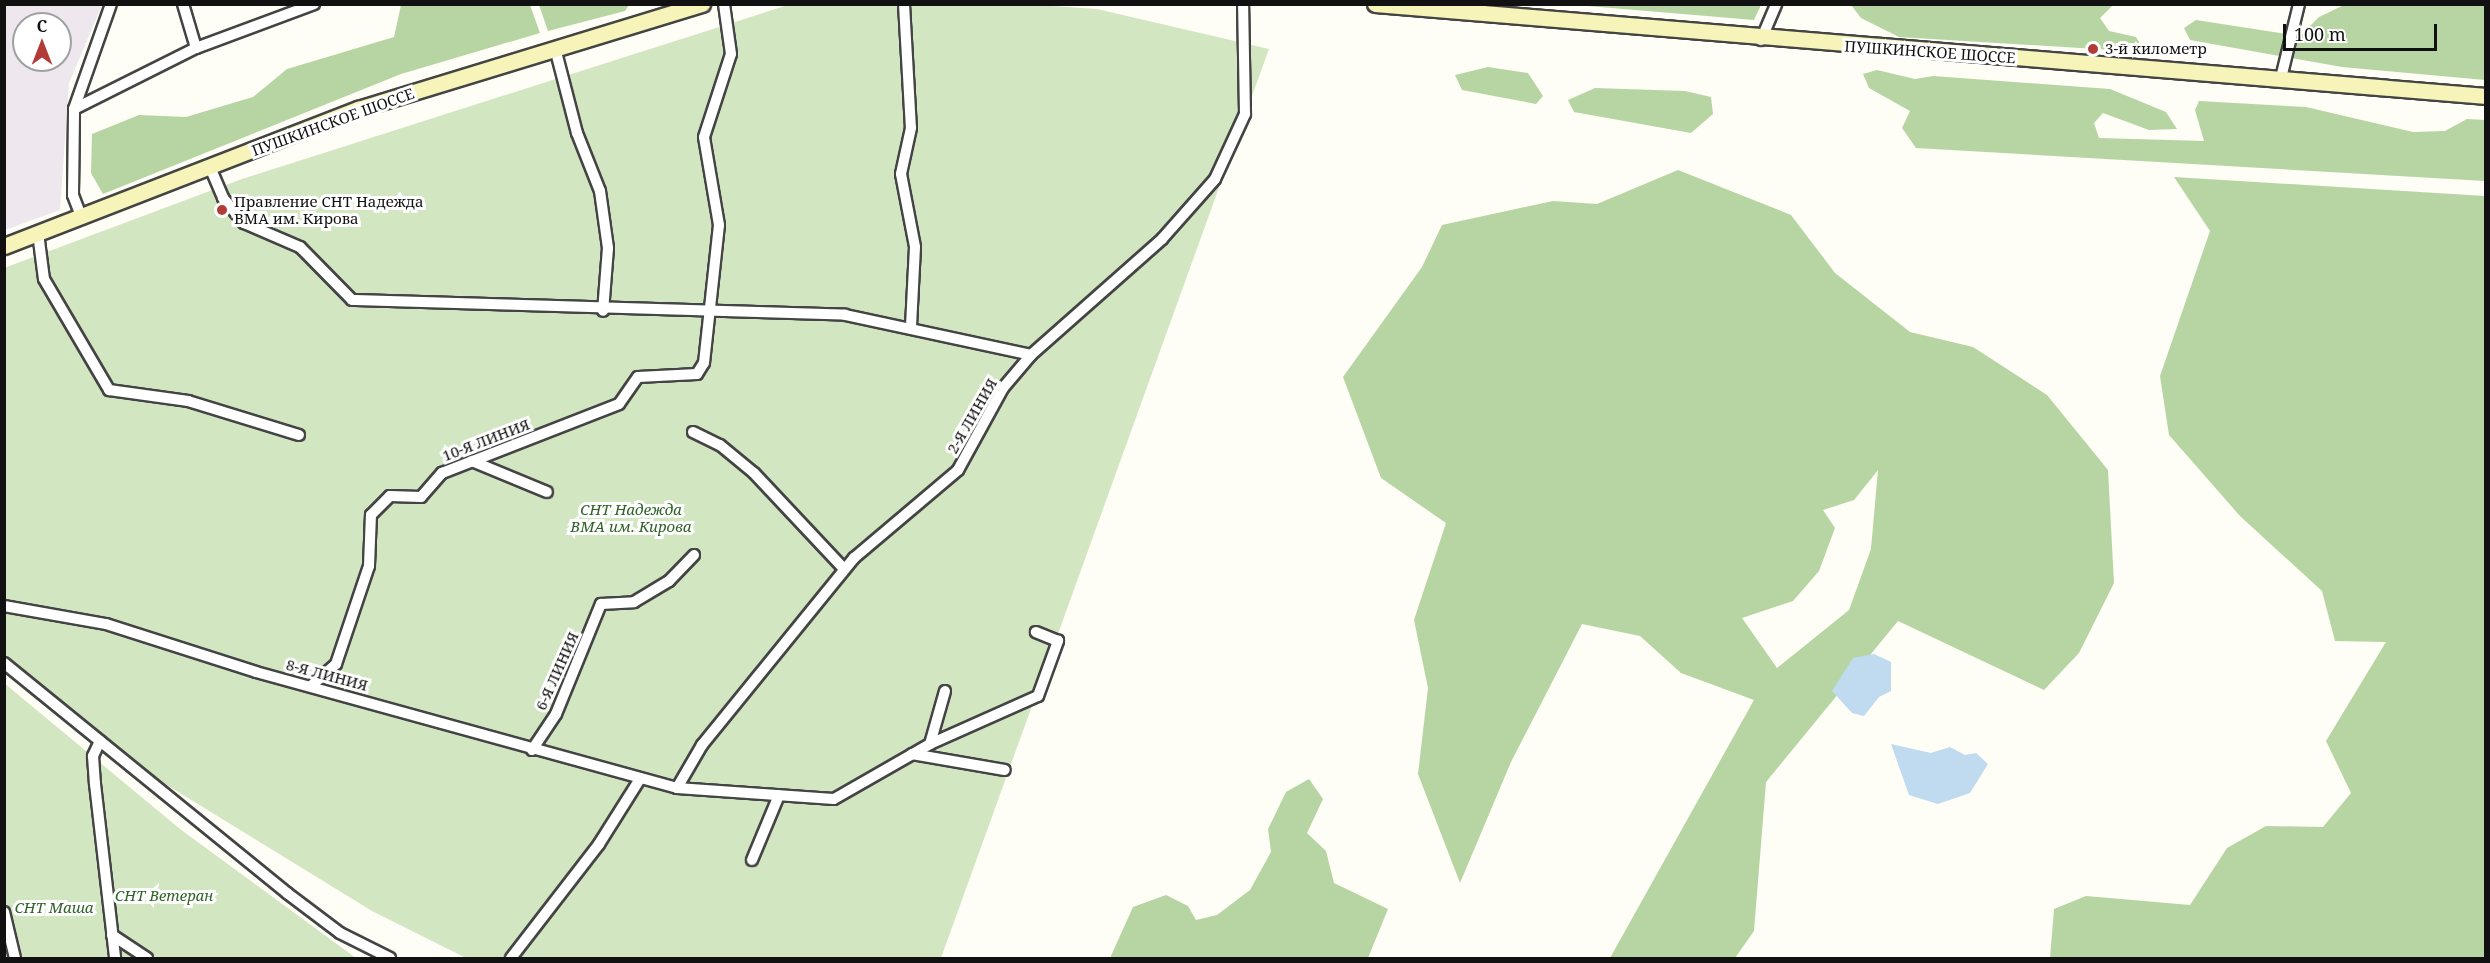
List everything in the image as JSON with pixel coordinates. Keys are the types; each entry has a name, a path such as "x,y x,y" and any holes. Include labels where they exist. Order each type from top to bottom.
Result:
{"main road":[{"name":"ПУШКИНСКОЕ ШОССЕ","path":"4,246 358,109 702,4"},
{"name":"ПУШКИНСКОЕ ШОССЕ","path":"1375,4 1761,40 2281,78 2486,96"}],"street":[{"path":"81,216 74,195 74,109 111,4"},
{"path":"183,4 196,48"},
{"path":"74,109 196,48 314,4"},
{"path":"711,314 719,225 704,137 731,54 724,4"},
{"path":"904,4 910,128 901,174 915,247 911,327"},
{"name":"2-Я ЛИНИЯ","path":"677,788 702,745 844,569 947,483 1003,388 1031,355 1162,239 1215,179 1245,114 1243,4"},
{"path":"1761,40 1776,4"},
{"path":"2281,78 2299,4"},
{"path":"555,48 577,133 600,190 608,248 603,311"},
{"path":"210,167 223,198 244,223 300,247 352,300 603,311 845,315 911,327 1031,355"},
{"path":"38,233 44,279 109,390 188,400 298,435"},
{"name":"10-Я ЛИНИЯ","path":"312,685 336,664 369,566 371,515 390,496 421,497 442,473 619,404 638,377 697,374 704,363 711,314"},
{"path":"693,432 720,445 754,473 844,569"},
{"path":"472,461 547,492"},
{"name":"6-Я ЛИНИЯ","path":"532,750 556,714 601,604 634,602 669,581 694,555"},
{"name":"8-Я ЛИНИЯ","path":"4,606 106,624 532,750 640,779"},
{"path":"511,958 599,844 640,779 677,788 834,799 930,744 1038,696 1058,641 1036,632"},
{"path":"4,663 340,933 390,958"},
{"path":"930,744 945,692"},
{"path":"100,741 93,756 115,958"},
{"path":"912,754 1005,770"},
{"path":"752,860 779,795"},
{"path":"4,912 15,958"},
{"path":"112,935 147,958"}],"shaded area":[{"path":"4,5 102,5 69,83 60,210 5,230"}],"green space":[{"path":"539,4 629,5 625,11 548,31"},
{"name":"СНТ Надежда ВМА им. Кирова","path":"1022,4 1097,9 1269,49 941,958 466,958 372,911 154,777 5,660 4,268 242,179 788,5"},
{"path":"401,5 530,5 540,33 401,74 103,194 91,173 92,134 139,115 186,117 253,97 287,69 394,37"},
{"path":"1576,5 1761,5 1754,20"},
{"path":"1851,5 2113,5 2100,18 2109,31 2136,37 2145,52 1899,37 1861,18"},
{"path":"2344,5 2485,5 2485,80 2342,67 2190,40 2184,28 2196,20 2300,36 2319,17"},
{"path":"1488,67 1528,73 1543,96 1536,104 1462,90 1455,75"},
{"path":"1877,70 1915,79 1933,76 2110,89 2166,112 2177,129 2149,130 2103,113 2094,123 2099,138 2204,141 2195,110 2199,101 2306,107 2413,132 2445,131 2467,119 2485,120 2485,181 1916,148 1902,128 1910,111 1869,88 1863,74"},
{"path":"1595,88 1685,91 1711,97 1713,114 1691,133 1574,112 1568,100"},
{"path":"1678,170 1791,215 1835,273 1910,332 1973,347 2047,395 2108,470 2114,583 2079,653 2044,690 1898,621 1766,782 1754,931 1735,958 1610,958 1754,700 1681,673 1640,636 1582,624 1511,762 1460,883 1418,774 1428,688 1414,620 1446,523 1381,478 1343,377 1422,267 1442,225 1553,201 1597,204","holes":["1878,470 1871,549 1849,610 1777,668 1742,618 1793,601 1819,571 1835,528 1823,510 1854,500"]},
{"path":"2174,177 2485,196 2485,958 2050,958 2054,909 2086,896 2190,905 2227,848 2266,826 2323,827 2351,793 2326,741 2386,642 2335,641 2322,591 2240,516 2169,435 2160,376 2210,231"},
{"path":"4,683 180,829 356,958 5,958"},
{"path":"1309,779 1323,799 1307,833 1326,851 1334,883 1388,909 1368,958 1110,958 1133,907 1166,895 1188,906 1196,920 1217,915 1250,890 1271,852 1268,829 1286,792"}],"water":[{"path":"1874,654 1891,662 1891,691 1879,697 1864,716 1852,713 1832,691 1853,658"},
{"path":"1891,744 1931,753 1950,747 1965,755 1976,753 1988,764 1970,793 1938,804 1909,795"}],"place":[{"name":"3-й километр","path":"2093,49"},
{"name":"Правление СНТ Надежда ВМА им. Кирова","path":"222,210"}],"park label":[{"name":"СНТ Ветеран","path":"164,896"},
{"name":"СНТ Маша","path":"54,908"}]}
